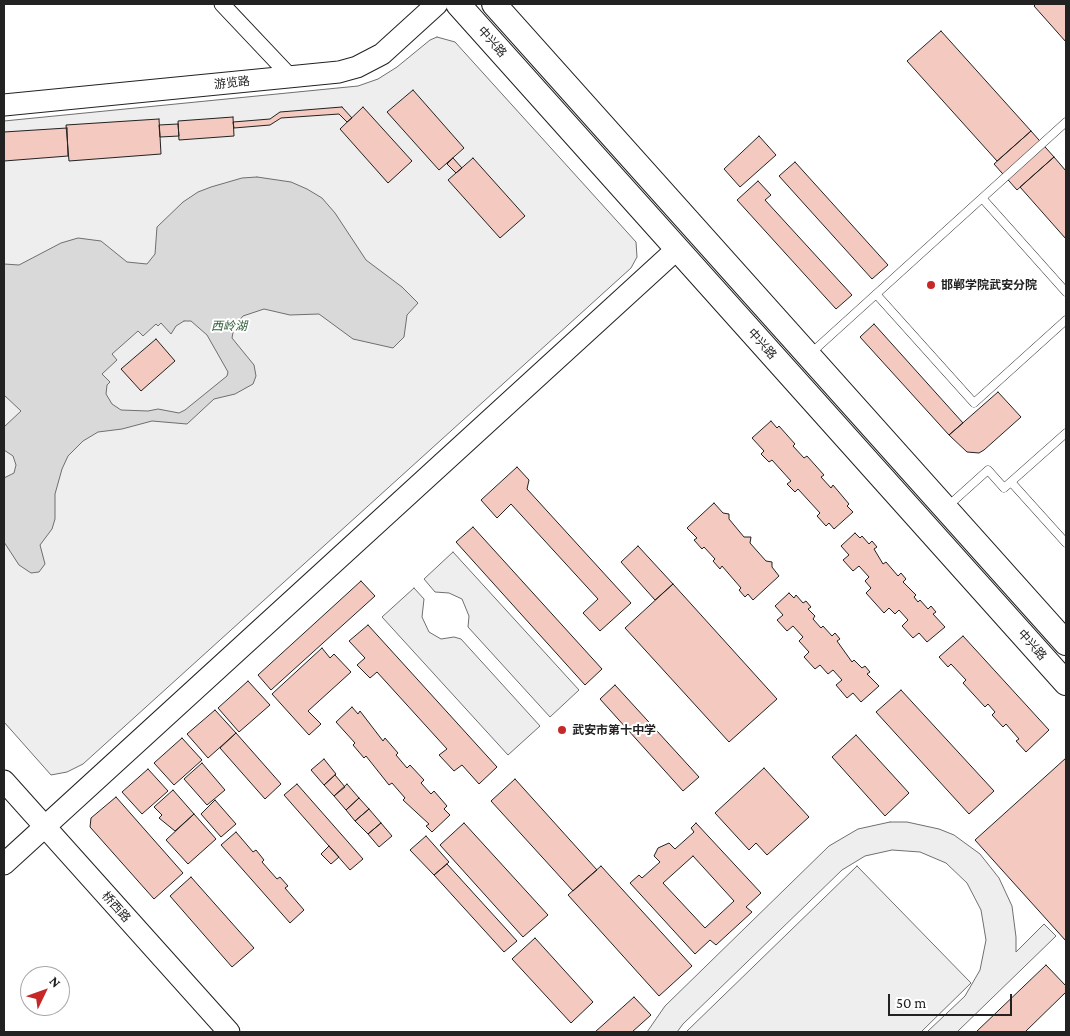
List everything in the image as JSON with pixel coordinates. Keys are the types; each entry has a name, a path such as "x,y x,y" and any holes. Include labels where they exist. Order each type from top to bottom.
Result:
{"main road":[{"name":"中兴路","path":"458,4 1066,684"},
{"path":"494,4 1066,644"}],"street":[{"path":"222,4 291,77"},
{"name":"游览路","path":"4,105 339,72 367,62 382,54 437,4"},
{"path":"4,864 677,248"},
{"name":"桥西路","path":"4,781 229,1032"}],"lane":[{"path":"808,355 1066,122"},
{"path":"982,198 1066,292"},
{"path":"876,294 974,403 1066,320"},
{"path":"946,508 988,470 1004,488 1066,433"},
{"path":"1011,482 1066,543"}],"green space":[{"name":"西岭湖","path":"437,37 455,42 636,242 637,257 631,268 83,764 67,772 51,775 4,722 4,121 358,86 378,79 397,67 430,40"},
{"path":"453,552 579,690 550,717 468,627 469,616 462,599 449,593 435,592 424,579"},
{"path":"414,588 424,599 422,617 429,632 441,639 454,637 461,639 540,726 508,755 382,617"},
{"path":"890,822 907,822 939,829 954,835 980,854 999,878 1012,906 1016,952 1044,924 1056,936 957,1032 927,1032 965,996 980,970 986,940 981,910 967,883 946,863 920,852 892,850 865,856 842,870 683,1024 677,1032 647,1032 665,1006 829,846 858,829"},
{"path":"857,866 971,983 921,1032 686,1032"}],"shaded area":[{"path":"257,177 291,182 322,198 335,213 366,260 402,287 418,303 407,315 404,337 393,348 353,339 319,314 290,315 264,309 243,316 234,327 232,338 254,365 256,376 253,384 235,394 214,399 187,424 152,421 122,429 98,432 83,441 68,456 62,469 55,494 55,519 52,529 40,545 45,564 39,572 31,573 19,565 4,542 4,478 14,473 16,465 13,456 4,450 4,427 21,411 4,395 4,264 19,265 61,243 78,238 101,241 127,262 147,264 155,254 157,227 183,202 198,192 242,178","holes":["184,321 191,321 207,335 228,372 227,376 179,413 158,409 148,411 121,410 112,404 106,394 107,385 110,382 102,374 117,360 112,354 138,331 143,336 156,324 158,326 161,323 171,334 176,326"]}],"building":[{"path":"1036,4 1066,4 1066,42 1034,6"},
{"path":"941,31 1031,131 997,161 907,61"},
{"path":"413,90 464,148 439,170 387,112"},
{"path":"342,107 352,118 347,122 339,114 281,118 270,125 234,128 233,122 270,119 280,112"},
{"path":"363,107 412,161 388,183 340,129"},
{"path":"233,117 234,136 179,140 178,121"},
{"path":"159,119 161,154 69,161 66,125"},
{"path":"178,124 179,136 160,137 159,125"},
{"path":"67,128 68,156 4,161 4,132"},
{"path":"1031,131 1054,157 1017,190 994,164"},
{"path":"759,136 776,155 740,187 724,169"},
{"path":"1054,157 1066,171 1066,239 1020,187"},
{"path":"453,158 462,168 456,173 447,164"},
{"path":"473,158 525,216 500,238 448,180"},
{"path":"795,162 888,265 872,279 779,176"},
{"path":"758,181 771,195 765,200 852,295 836,309 737,200"},
{"path":"874,324 963,423 949,435 860,337"},
{"path":"156,339 175,361 141,391 121,369"},
{"path":"998,392 1021,417 984,450 979,453 967,452 949,435"},
{"path":"771,421 777,428 779,426 795,444 793,446 804,458 807,456 824,475 821,477 831,488 833,485 849,504 847,506 853,512 834,529 829,523 826,526 817,516 820,513 798,489 795,492 787,484 791,481 772,460 769,462 761,454 764,451 752,438"},
{"path":"517,467 529,480 527,489 631,603 600,631 583,613 598,599 511,504 497,518 481,500"},
{"path":"714,503 723,513 729,514 729,519 744,537 751,537 750,543 766,561 772,562 772,567 779,576 753,600 748,594 745,597 739,590 741,588 722,566 720,569 713,561 715,559 704,547 702,549 694,540 697,538 687,528"},
{"path":"473,527 602,669 585,685 456,542"},
{"path":"855,533 860,538 862,536 869,544 872,541 877,547 874,549 883,564 886,562 898,576 901,573 906,579 903,582 916,595 914,597 918,602 920,600 928,609 931,606 936,612 933,614 945,627 927,642 919,633 913,638 902,626 908,620 899,610 895,614 889,608 884,613 866,593 871,588 865,581 869,577 859,566 853,571 843,560 849,555 841,546"},
{"path":"638,546 673,584 655,600 621,562"},
{"path":"361,581 375,596 271,690 258,675"},
{"path":"673,584 777,699 729,742 625,628"},
{"path":"789,593 794,598 796,595 803,603 806,601 811,607 808,609 815,616 813,619 821,628 823,626 832,636 835,633 840,639 837,641 852,662 854,660 862,668 865,666 870,672 867,674 879,686 861,702 853,693 847,698 836,685 842,680 833,670 828,674 820,665 815,669 804,657 809,652 799,641 803,637 793,626 787,631 777,620 783,615 775,606"},
{"path":"368,625 497,767 479,784 462,765 454,771 439,755 447,749 377,672 370,678 357,665 365,658 349,641"},
{"path":"963,636 1049,730 1026,752 1016,741 1019,739 1006,724 1003,727 992,715 995,712 988,704 985,707 963,683 966,680 951,664 948,667 939,657"},
{"path":"322,648 330,658 334,654 351,672 308,711 321,724 309,735 272,694"},
{"path":"248,681 270,705 239,732 218,708"},
{"path":"615,685 699,777 683,791 600,699"},
{"path":"901,690 994,791 969,814 876,712"},
{"path":"352,707 358,714 360,711 383,741 385,738 398,753 396,755 407,768 410,765 424,780 421,783 431,794 434,791 447,806 444,809 450,815 432,832 426,826 429,824 403,800 405,798 392,783 389,785 366,756 364,758 353,745 355,743 336,722"},
{"path":"215,710 236,733 208,758 187,734"},
{"path":"236,733 281,784 265,799 220,748"},
{"path":"856,735 909,793 885,816 832,757"},
{"path":"182,738 202,760 174,785 154,763"},
{"path":"1066,758 1066,941 975,840"},
{"path":"324,759 336,774 324,785 311,770"},
{"path":"202,763 225,790 207,805 184,779"},
{"path":"764,768 809,817 767,855 756,843 749,850 715,813"},
{"path":"148,769 168,791 142,814 122,792"},
{"path":"335,775 345,787 334,796 324,785"},
{"path":"515,779 597,870 573,891 491,801"},
{"path":"297,784 363,859 350,870 284,795"},
{"path":"347,784 359,798 346,810 334,796"},
{"path":"173,790 194,814 175,831 159,818 162,815 154,807"},
{"path":"116,797 183,873 154,899 90,827 91,818"},
{"path":"359,798 369,809 355,821 346,810"},
{"path":"215,800 236,824 221,837 201,814"},
{"path":"369,809 381,823 368,834 355,821"},
{"path":"194,814 216,839 188,864 166,840"},
{"path":"381,823 392,836 379,847 368,834"},
{"path":"464,823 548,915 523,937 440,845"},
{"path":"696,823 761,893 746,907 752,912 716,945 710,940 695,954 630,883 639,875 642,878 660,862 654,856 658,848 669,843 675,849 694,832 691,828","holes":["693,856 734,901 705,928 663,883"]},
{"path":"236,832 253,852 256,850 264,860 262,862 277,879 280,877 288,886 285,888 304,910 290,923 221,845"},
{"path":"426,836 449,862 434,875 410,850"},
{"path":"329,846 339,857 331,864 321,854"},
{"path":"447,864 517,941 504,952 434,875"},
{"path":"601,866 692,966 659,996 568,895"},
{"path":"191,877 254,948 232,967 170,896"},
{"path":"535,938 593,1002 571,1023 512,959"},
{"path":"1046,965 1066,986 1066,992 1025,1032 976,1032"},
{"path":"634,997 651,1015 632,1032 595,1032"}],"place":[{"name":"邯郸学院武安分院","path":"931,285"},
{"name":"武安市第十中学","path":"562,730"}]}
